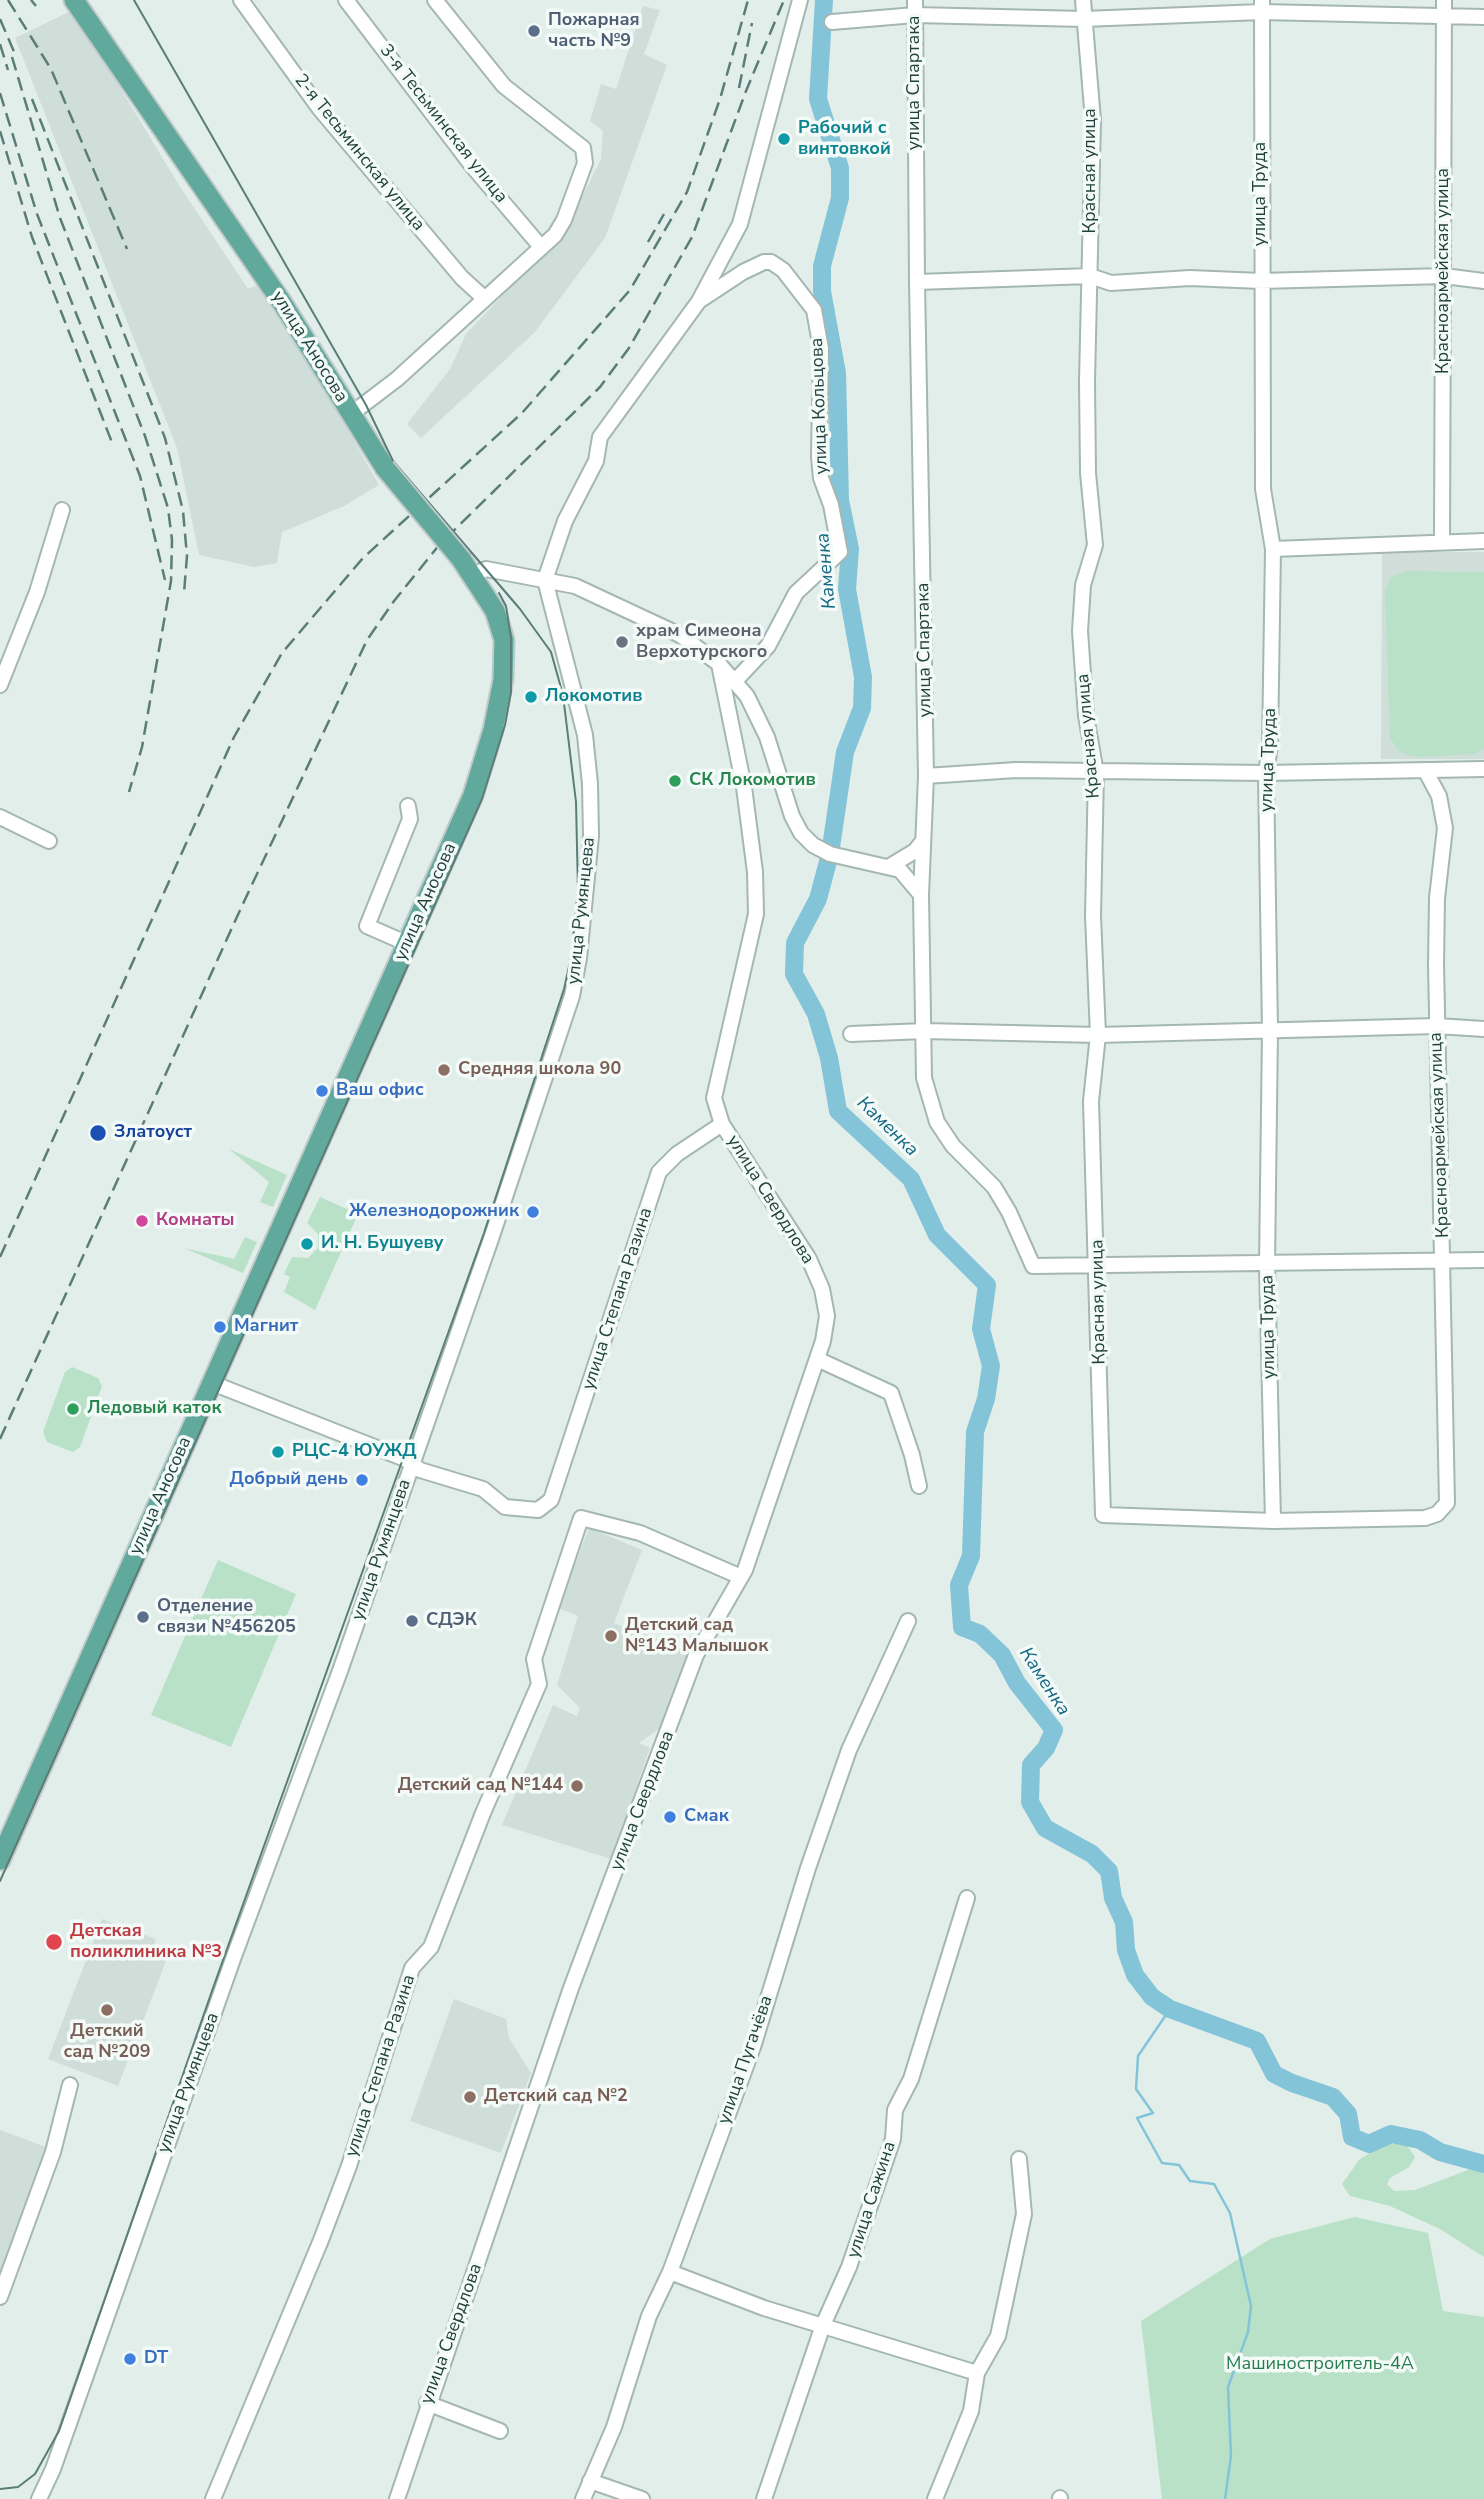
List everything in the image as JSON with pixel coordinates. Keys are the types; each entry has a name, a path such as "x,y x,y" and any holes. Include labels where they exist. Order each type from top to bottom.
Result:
{"main road":[{"name":"улица Аносова","path":"0,1860 473,795 494,730 503,680 504,640 499,622 473,575 385,468 273,289 74,0"}],"street":[{"name":"2-я Тесьминская улица","path":"241,0 319,108 462,278 485,299"},
{"name":"3-я Тесьминская улица","path":"346,0 473,167 541,247"},
{"path":"351,414 379,395 541,247 564,220 585,163 583,148 504,86 435,0"},
{"path":"699,301 740,224 800,0"},
{"name":"улица Спартака","path":"915,0 926,776 921,895 924,1078 937,1122 953,1146 994,1187 1009,1212 1033,1266 1098,1266"},
{"name":"Красная улица","path":"1083,0 1093,120 1088,473 1096,545 1083,585 1080,631 1086,716 1096,773 1094,916 1098,1035 1091,1101 1098,1266 1103,1515 1273,1521"},
{"name":"Красноармейская улица","path":"1442,541 1444,0"},
{"path":"832,22 915,15 1084,19 1262,6 1484,17"},
{"name":"улица Труда","path":"1262,6 1263,489 1273,549 1270,746 1266,773 1270,1031 1267,1265 1273,1521"},
{"name":"улица Кольцова","path":"545,580 565,521 596,461 600,436 699,301 743,272 764,262 771,262 783,270 814,310 821,349 819,457 840,552 796,593 768,646 736,681"},
{"path":"917,282 1090,276 1111,283 1190,278 1261,281 1444,276 1484,281"},
{"path":"0,685 37,592 62,510"},
{"path":"1273,549 1484,541"},
{"path":"473,575 486,569 575,586 680,635 719,664 736,681 757,712 792,816 801,833 813,845 848,859 890,866 914,884 921,895"},
{"name":"улица Румянцева","path":"39,2499 53,2469 412,1465 552,1062 572,996 579,958 591,836 590,784 584,735 545,580"},
{"path":"719,664 729,701 744,787 755,872 756,915 718,1073 714,1098 722,1124"},
{"path":"926,776 1016,770 1266,773 1484,769"},
{"name":"Красноармейская улица","path":"1273,1521 1425,1518 1437,1514 1447,1503 1437,1026 1437,898 1445,828 1439,796 1426,770"},
{"path":"408,806 410,818 367,926 408,944"},
{"path":"0,817 49,841"},
{"path":"890,866 915,851 922,842"},
{"path":"851,1034 924,1031 1098,1035 1437,1026 1484,1029"},
{"name":"улица Степана Разина","path":"412,1465 420,1470 483,1489 505,1507 538,1510 551,1500 659,1172 677,1154 722,1124"},
{"name":"улица Свердлова","path":"397,2499 427,2403 541,2082 571,1987 696,1655 741,1577 817,1359 827,1316 822,1289 809,1259 722,1124"},
{"path":"1098,1266 1484,1260"},
{"path":"817,1359 891,1393 912,1455 919,1486"},
{"path":"212,1383 412,1465"},
{"name":"улица Степана Разина","path":"213,2499 349,2166 412,1968 431,1947 483,1813 539,1684 534,1659 581,1518 640,1533 741,1577"},
{"name":"улица Пугачёва","path":"583,2499 614,2427 649,2316 670,2272 753,2047 808,1868 849,1750 908,1621"},
{"name":"улица Сажина","path":"764,2499 823,2325 849,2267 893,2139 895,2110 911,2079 967,1898"},
{"path":"0,2297 53,2152 70,2085"},
{"path":"935,2499 971,2411 977,2373 998,2336 1024,2214 1019,2159"},
{"path":"670,2272 701,2286 977,2373"},
{"path":"427,2403 500,2431"},
{"path":"590,2481 642,2499"}],"shaded area":[{"path":"643,6 660,10 644,54 667,65 605,238 535,332 421,438 407,424 450,369 466,334 567,227 601,159 603,131 590,121 601,84 616,89"},
{"path":"73,10 179,185 248,289 257,285 327,393 379,485 344,506 282,532 277,563 254,567 199,555 177,448 15,38"},
{"path":"1382,552 1484,552 1484,759 1381,759"},
{"path":"589,1528 642,1550 614,1623 688,1650 663,1726 639,1743 650,1748 611,1859 502,1825 553,1705 577,1716 580,1708 557,1685 578,1616 558,1608"},
{"name":"Детский сад №209","path":"102,1919 156,1939 151,1955 166,1961 118,2086 48,2059"},
{"name":"Детский сад №2","path":"454,1999 506,2019 509,2038 531,2073 501,2153 410,2121"},
{"path":"0,2130 46,2147 0,2274"}],"green space":[{"path":"1406,571 1484,572 1484,748 1475,754 1418,757 1400,752 1390,738 1385,591 1391,577"},
{"path":"229,1149 287,1175 273,1207 260,1202 269,1182"},
{"path":"320,1197 358,1214 315,1310 284,1292 290,1277 284,1274 292,1257 308,1258 318,1248 318,1234 307,1223"},
{"path":"245,1237 257,1242 243,1273 184,1248 234,1259"},
{"name":"Ледовый каток","path":"72,1367 98,1378 102,1386 80,1447 73,1452 47,1442 43,1432 65,1372"},
{"path":"218,1560 296,1594 231,1747 151,1715"},
{"path":"1383,2144 1406,2144 1415,2157 1409,2167 1390,2178 1387,2184 1394,2191 1415,2190 1484,2164 1484,2257 1440,2229 1390,2206 1350,2196 1342,2184 1359,2160"},
{"name":"Машиностроитель-4А","path":"1355,2217 1428,2233 1443,2311 1484,2317 1484,2499 1162,2499 1141,2321 1270,2239"}],"waterway":[{"name":"Каменка","path":"824,0 818,99 840,168 840,198 822,266 822,291 837,373 840,500 850,549 847,589 863,677 862,708 845,752 830,854 818,899 795,943 794,974 816,1014 829,1058 838,1111 911,1179 937,1235 987,1285 981,1329 991,1366 986,1399 975,1432 971,1556 959,1585 962,1627 980,1634 1002,1655 1017,1683 1054,1730 1046,1748 1031,1765 1030,1802 1045,1828 1092,1854 1109,1871 1113,1898 1124,1922 1126,1950 1135,1975 1152,1997 1170,2009 1257,2041 1274,2074 1333,2097 1348,2114 1352,2137 1369,2144 1391,2134 1420,2140 1440,2152 1484,2164"},
{"path":"1170,2009 1138,2056 1136,2089 1153,2113 1137,2118 1162,2163 1179,2165 1190,2181 1214,2184 1230,2213 1251,2306 1248,2332 1228,2387 1231,2456 1225,2499"}],"tram line":[{"path":"0,2489 18,2487 35,2474 59,2431 213,1988 484,1233 564,989 572,953 578,891 576,802 563,695 551,652 520,609 393,461 366,405 134,0"},
{"path":"0,1881 482,799 505,725 511,692 511,638 506,606 499,593"}],"railway":[{"path":"8,0 51,69 127,249"},
{"path":"31,0 36,6"},
{"path":"0,1257 234,737 282,653 363,558 522,413 630,290 687,192 720,99 748,0"},
{"path":"0,1439 241,908 367,640 394,601 440,544 600,387 629,348 692,237 746,91 784,0"},
{"path":"0,19 15,54"},
{"path":"739,88 752,23"},
{"path":"0,44 8,70"},
{"path":"12,57 60,218 145,436 168,508 172,540 171,581 142,747 129,792"},
{"path":"0,93 37,214 140,476 165,580"},
{"path":"32,99 165,438 183,511 187,556 184,593"},
{"path":"0,131 32,237 113,445"},
{"path":"648,242 664,214"}],"place":[{"name":"Пожарная часть №9","path":"534,31"},
{"name":"Рабочий с винтовкой","path":"784,139"},
{"name":"храм Симеона Верхотурского","path":"622,642"},
{"name":"Локомотив","path":"531,697"},
{"name":"СК Локомотив","path":"675,781"},
{"name":"Средняя школа 90","path":"444,1070"},
{"name":"Ваш офис","path":"322,1091"},
{"name":"Златоуст","path":"98,1133"},
{"name":"Железнодорожник","path":"533,1212"},
{"name":"Комнаты","path":"142,1221"},
{"name":"И. Н. Бушуеву","path":"307,1244"},
{"name":"Магнит","path":"220,1327"},
{"name":"Ледовый каток","path":"73,1409"},
{"name":"РЦС-4 ЮУЖД","path":"278,1452"},
{"name":"Добрый день","path":"362,1480"},
{"name":"Отделение связи №456205","path":"143,1617"},
{"name":"СДЭК","path":"412,1621"},
{"name":"Детский сад №143 Малышок","path":"611,1636"},
{"name":"Детский сад №144","path":"577,1786"},
{"name":"Смак","path":"670,1817"},
{"name":"Детская поликлиника №3","path":"54,1942"},
{"name":"Детский сад №209","path":"107,2010"},
{"name":"Детский сад №2","path":"470,2097"},
{"name":"DT","path":"130,2359"}]}
